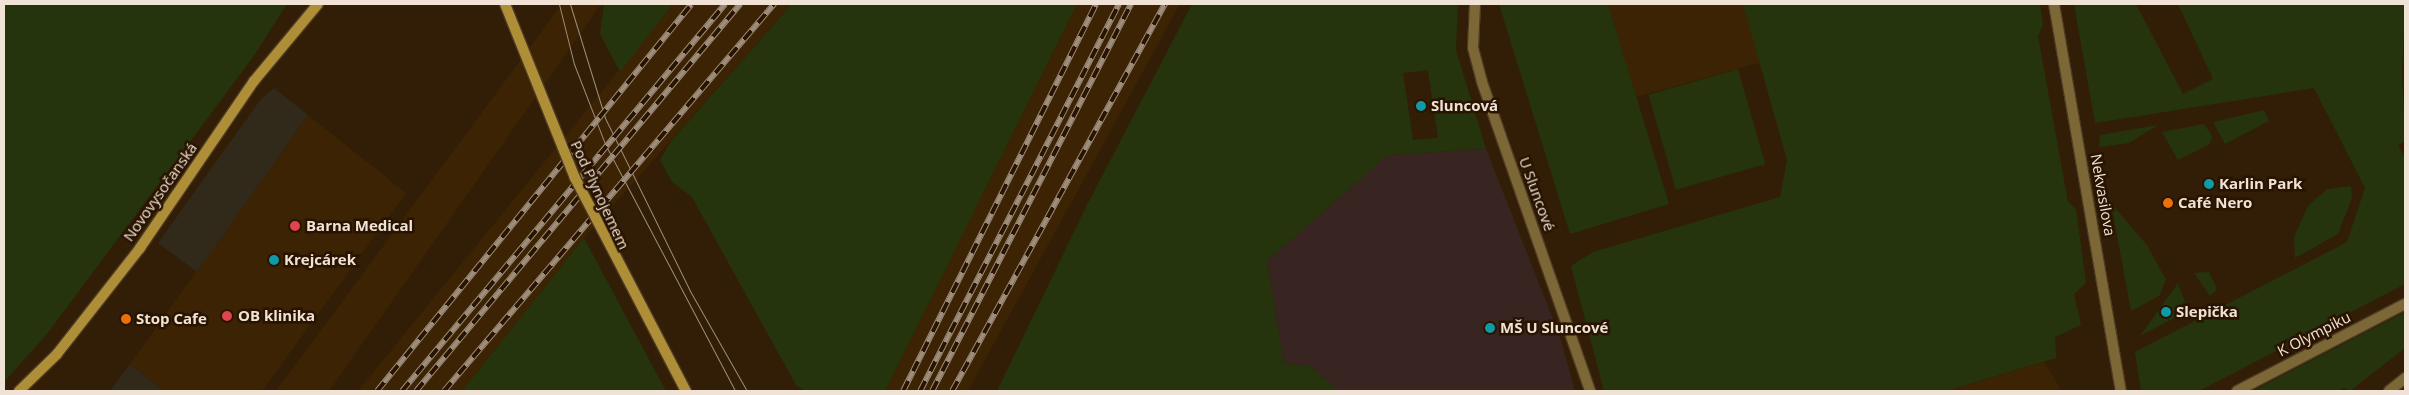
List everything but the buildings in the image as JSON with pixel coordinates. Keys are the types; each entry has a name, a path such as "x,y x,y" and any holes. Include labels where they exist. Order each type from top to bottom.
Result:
{"main road":[{"name":"Novovysočanská","path":"19,391 57,354 140,248 254,81 318,4"},
{"name":"Pod Plynojemem","path":"505,4 575,178 686,391"}],"street":[{"name":"U Sluncové","path":"1475,4 1473,48 1482,82 1590,391"},
{"name":"Nekvasilova","path":"2054,4 2121,391"},
{"name":"K Olympiku","path":"2237,391 2405,304"},
{"path":"2389,391 2405,378"}],"shaded area":[{"path":"562,4 601,4 329,391 276,391"},
{"path":"673,4 792,4 584,238 462,391 358,391"},
{"path":"1077,4 1180,4 968,391 885,391"},
{"path":"1608,4 1749,4 1763,62 1636,97"},
{"path":"274,88 308,115 197,272 158,243 261,99"},
{"path":"308,115 406,193 262,391 164,391 130,364"},
{"path":"1486,149 1560,337 1575,391 1338,391 1309,365 1284,364 1267,261 1388,155"},
{"path":"2044,362 2062,391 1946,391"},
{"path":"130,364 164,391 110,391"}],"green space":[{"path":"4,4 287,4 253,57 47,334 4,382"},
{"path":"604,4 673,4 620,72 600,34"},
{"path":"792,4 1077,4 885,391 804,391 796,385 692,197 672,182 660,160 671,141"},
{"path":"1192,4 1458,4 1456,50 1486,149 1388,155 1267,261 1284,364 1309,365 1338,391 997,391 1088,203","holes":["1428,70 1438,138 1413,140 1403,73"]},
{"path":"1499,4 1608,4 1669,204 1570,234"},
{"path":"1743,4 2040,4 2043,25 2038,36 2068,202 2076,209 2086,283 2074,294 2081,325 2055,337 2056,358 1946,391 1604,391 1571,266 1593,252 1780,197 1787,160"},
{"path":"2074,4 2136,4 2183,94 2213,79 2178,4 2405,4 2402,74 2405,141 2398,145 2405,158 2405,284 2199,391 2141,391 2135,352 2347,242 2365,188 2314,88 2095,123"},
{"path":"1738,69 1765,164 1676,190 1649,95"},
{"path":"2264,110 2269,121 2225,144 2213,122"},
{"path":"2204,124 2212,136 2210,144 2178,160 2162,132"},
{"path":"2158,125 2129,143 2099,147 2100,135"},
{"path":"2351,186 2352,198 2338,234 2295,258 2294,237 2308,206 2327,189"},
{"path":"2111,203 2147,245 2166,280 2159,296 2131,311"},
{"path":"584,238 666,391 462,391"},
{"path":"2209,272 2217,289 2210,296 2194,273"},
{"path":"2178,283 2188,311 2140,336"},
{"path":"2405,312 2405,348 2350,391 2344,388 2339,391 2253,391"}],"tram line":[{"path":"559,4 574,64 605,144 735,391"},
{"path":"570,4 605,118 690,291 747,391"}],"railway":[{"path":"377,391 691,4"},
{"path":"402,391 725,4"},
{"path":"416,391 740,4"},
{"path":"444,391 774,4"},
{"path":"903,391 1096,4"},
{"path":"920,391 1119,4"},
{"path":"932,391 1131,4"},
{"path":"952,391 1165,4"}],"place":[{"name":"Sluncová","path":"1421,106"},
{"name":"Karlin Park","path":"2209,184"},
{"name":"Café Nero","path":"2168,203"},
{"name":"Barna Medical","path":"295,226"},
{"name":"Krejcárek","path":"274,260"},
{"name":"Slepička","path":"2166,312"},
{"name":"OB klinika","path":"227,316"},
{"name":"Stop Cafe","path":"126,319"},
{"name":"MŠ U Sluncové","path":"1490,328"}]}
